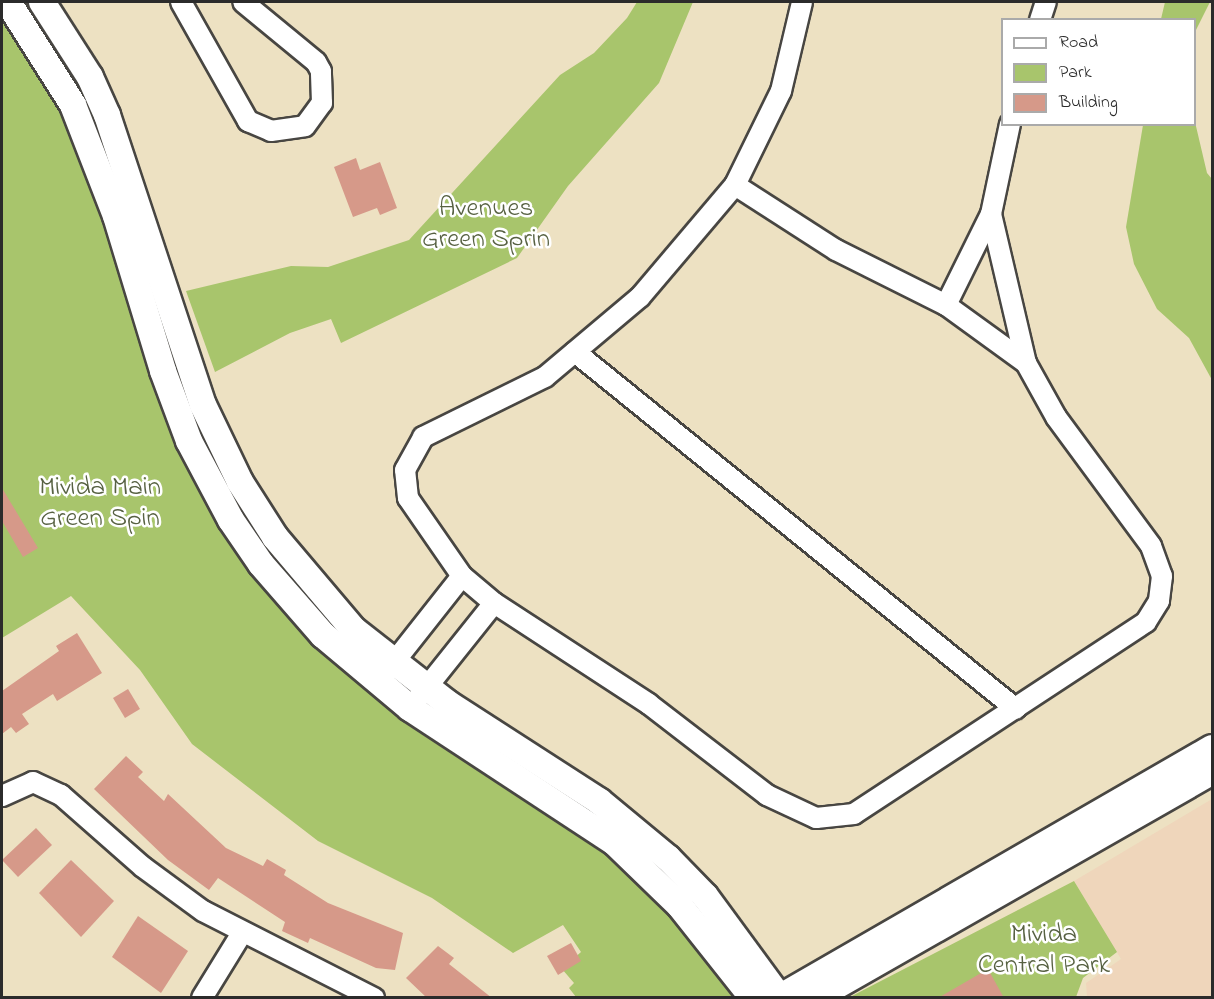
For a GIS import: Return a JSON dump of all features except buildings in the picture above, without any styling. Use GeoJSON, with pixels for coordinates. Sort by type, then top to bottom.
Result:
{"type":"FeatureCollection","features":[{"type":"Feature","properties":{"kind":"street"},"geometry":{"type":"LineString","coordinates":[[8,2],[52,68],[88,138],[116,216],[176,408],[219,499],[246,544],[283,593],[323,635],[410,708],[614,842],[680,906],[753,998]]}},
{"type":"Feature","properties":{"kind":"street"},"geometry":{"type":"LineString","coordinates":[[42,2],[90,77],[112,125],[190,369],[240,482],[309,582],[354,630],[447,703],[627,821],[705,896],[780,997],[1212,748]]}},
{"type":"Feature","properties":{"kind":"street"},"geometry":{"type":"LineString","coordinates":[[181,2],[248,121],[271,132],[305,126],[322,103],[321,71],[316,62],[243,2]]}},
{"type":"Feature","properties":{"kind":"street"},"geometry":{"type":"LineString","coordinates":[[802,2],[781,91],[735,184],[640,297],[545,377],[423,437],[405,470],[408,498],[462,576],[494,603],[649,704],[767,795],[816,818],[854,814],[1146,622],[1159,601],[1162,576],[1150,546],[1056,417],[1026,363],[991,214]]}},
{"type":"Feature","properties":{"kind":"street"},"geometry":{"type":"LineString","coordinates":[[1041,18],[1046,2]]}},
{"type":"Feature","properties":{"kind":"street"},"geometry":{"type":"LineString","coordinates":[[946,306],[991,214],[1010,126]]}},
{"type":"Feature","properties":{"kind":"street"},"geometry":{"type":"LineString","coordinates":[[735,184],[836,250],[946,306],[1026,363]]}},
{"type":"Feature","properties":{"kind":"street"},"geometry":{"type":"LineString","coordinates":[[575,352],[1016,709]]}},
{"type":"Feature","properties":{"kind":"street"},"geometry":{"type":"LineString","coordinates":[[379,682],[462,576]]}},
{"type":"Feature","properties":{"kind":"street"},"geometry":{"type":"LineString","coordinates":[[410,708],[494,603]]}},
{"type":"Feature","properties":{"kind":"street"},"geometry":{"type":"LineString","coordinates":[[815,998],[1212,772]]}},
{"type":"Feature","properties":{"kind":"street"},"geometry":{"type":"LineString","coordinates":[[2,796],[33,782],[61,795],[143,867],[203,911],[242,933],[374,998]]}},
{"type":"Feature","properties":{"kind":"street"},"geometry":{"type":"LineString","coordinates":[[202,998],[242,933]]}},
{"type":"Feature","properties":{"kind":"shaded area"},"geometry":{"type":"Polygon","coordinates":[[[1212,799],[1212,997],[1087,997],[1086,983],[1121,959],[1074,881],[1212,799]]]}},
{"type":"Feature","properties":{"kind":"green space","name":"Avenues Green Sprin"},"geometry":{"type":"Polygon","coordinates":[[[637,2],[693,2],[659,83],[568,186],[517,258],[341,343],[331,319],[290,333],[215,372],[186,291],[291,266],[328,267],[409,240],[560,75],[594,53],[627,18],[637,2]]]}},
{"type":"Feature","properties":{"kind":"green space"},"geometry":{"type":"Polygon","coordinates":[[[1165,2],[1210,2],[1196,30],[1196,18],[1161,18],[1165,2]]]}},
{"type":"Feature","properties":{"kind":"green space","name":"Mivida Main Green Spin"},"geometry":{"type":"Polygon","coordinates":[[[2,13],[41,64],[105,198],[174,428],[275,600],[334,662],[402,719],[561,821],[611,857],[682,925],[736,992],[736,997],[576,997],[569,988],[574,983],[562,969],[581,952],[563,925],[513,953],[432,898],[318,841],[192,744],[140,670],[71,596],[2,638],[2,13]]]}},
{"type":"Feature","properties":{"kind":"green space"},"geometry":{"type":"Polygon","coordinates":[[[1143,126],[1196,126],[1207,173],[1212,179],[1212,380],[1189,338],[1157,309],[1134,264],[1126,227],[1143,126]]]}},
{"type":"Feature","properties":{"kind":"green space","name":"Mivida Central Park"},"geometry":{"type":"Polygon","coordinates":[[[1074,881],[1117,952],[1083,978],[1076,997],[848,998],[1074,881]]]}}]}
